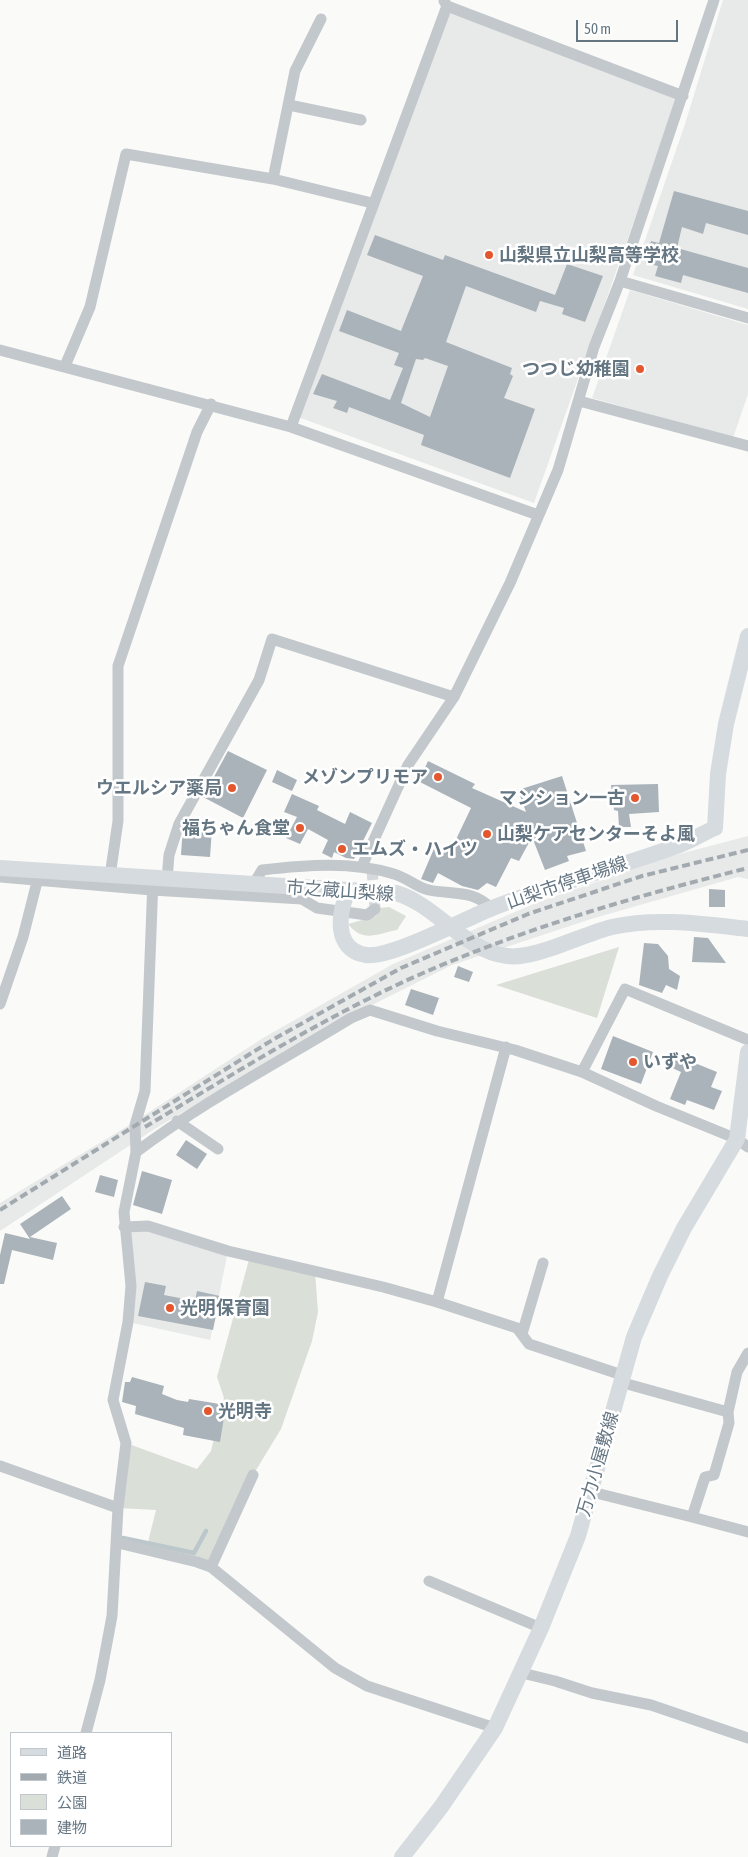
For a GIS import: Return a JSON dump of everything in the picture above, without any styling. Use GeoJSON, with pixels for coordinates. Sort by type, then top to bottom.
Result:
{"type":"FeatureCollection","features":[{"type":"Feature","properties":{"kind":"main road","name":"山梨市停車場線"},"geometry":{"type":"LineString","coordinates":[[349,890],[340,912],[340,929],[346,943],[367,956],[391,951],[492,909],[674,847],[715,828],[718,774],[726,724],[748,636]]}},
{"type":"Feature","properties":{"kind":"main road","name":"市之蔵山梨線"},"geometry":{"type":"LineString","coordinates":[[0,868],[38,876],[110,876],[157,883],[253,885],[396,893],[409,897],[467,938],[495,954],[508,957],[525,956],[612,927],[642,922],[748,929]]}},
{"type":"Feature","properties":{"kind":"main road","name":"万力小屋敷線"},"geometry":{"type":"LineString","coordinates":[[402,1857],[441,1807],[495,1728],[522,1673],[575,1544],[592,1492],[621,1378],[634,1337],[660,1276],[684,1228],[742,1143],[748,1052]]}},
{"type":"Feature","properties":{"kind":"street"},"geometry":{"type":"LineString","coordinates":[[362,866],[408,765],[454,697],[510,583],[558,470],[594,347],[620,281],[714,0]]}},
{"type":"Feature","properties":{"kind":"street"},"geometry":{"type":"LineString","coordinates":[[291,427],[445,3],[683,96]]}},
{"type":"Feature","properties":{"kind":"street"},"geometry":{"type":"LineString","coordinates":[[273,180],[296,71],[321,19]]}},
{"type":"Feature","properties":{"kind":"street"},"geometry":{"type":"LineString","coordinates":[[289,105],[361,120]]}},
{"type":"Feature","properties":{"kind":"street"},"geometry":{"type":"LineString","coordinates":[[65,366],[90,307],[126,154],[273,180],[372,203]]}},
{"type":"Feature","properties":{"kind":"street"},"geometry":{"type":"LineString","coordinates":[[620,281],[748,318]]}},
{"type":"Feature","properties":{"kind":"street"},"geometry":{"type":"LineString","coordinates":[[0,350],[211,404],[291,427],[538,515]]}},
{"type":"Feature","properties":{"kind":"street"},"geometry":{"type":"LineString","coordinates":[[578,400],[748,446]]}},
{"type":"Feature","properties":{"kind":"street"},"geometry":{"type":"LineString","coordinates":[[110,876],[118,821],[118,666],[197,432],[211,404]]}},
{"type":"Feature","properties":{"kind":"street"},"geometry":{"type":"LineString","coordinates":[[86,1732],[100,1680],[112,1616],[118,1543],[118,1508],[126,1444],[113,1400],[128,1322],[131,1286],[124,1212],[136,1152],[135,1125],[145,1092],[157,883],[179,824],[259,680],[272,639],[454,697]]}},
{"type":"Feature","properties":{"kind":"street"},"geometry":{"type":"LineString","coordinates":[[253,885],[262,870],[298,866],[362,866],[396,874],[428,890],[443,890],[483,898],[492,909]]}},
{"type":"Feature","properties":{"kind":"street"},"geometry":{"type":"LineString","coordinates":[[0,1004],[23,937],[38,876]]}},
{"type":"Feature","properties":{"kind":"street"},"geometry":{"type":"LineString","coordinates":[[0,877],[38,876],[157,883],[302,899],[317,908],[340,912],[367,915],[374,909]]}},
{"type":"Feature","properties":{"kind":"street"},"geometry":{"type":"LineString","coordinates":[[582,1072],[625,989],[748,1040]]}},
{"type":"Feature","properties":{"kind":"street"},"geometry":{"type":"LineString","coordinates":[[136,1152],[177,1121],[351,1018],[370,1010],[437,1031],[506,1047],[582,1072],[742,1143]]}},
{"type":"Feature","properties":{"kind":"street"},"geometry":{"type":"LineString","coordinates":[[436,1302],[506,1047]]}},
{"type":"Feature","properties":{"kind":"street"},"geometry":{"type":"LineString","coordinates":[[177,1121],[218,1149]]}},
{"type":"Feature","properties":{"kind":"street"},"geometry":{"type":"LineString","coordinates":[[124,1227],[148,1226],[228,1251],[436,1302],[517,1328],[529,1344],[621,1378],[728,1412]]}},
{"type":"Feature","properties":{"kind":"street"},"geometry":{"type":"LineString","coordinates":[[522,1334],[543,1263]]}},
{"type":"Feature","properties":{"kind":"street"},"geometry":{"type":"LineString","coordinates":[[692,1517],[705,1477],[714,1475],[729,1423],[728,1412],[737,1372],[748,1353]]}},
{"type":"Feature","properties":{"kind":"street"},"geometry":{"type":"LineString","coordinates":[[0,1466],[118,1508]]}},
{"type":"Feature","properties":{"kind":"street"},"geometry":{"type":"LineString","coordinates":[[211,1568],[252,1475]]}},
{"type":"Feature","properties":{"kind":"street"},"geometry":{"type":"LineString","coordinates":[[592,1492],[748,1532]]}},
{"type":"Feature","properties":{"kind":"street"},"geometry":{"type":"LineString","coordinates":[[118,1543],[197,1562],[211,1568],[335,1668],[367,1686],[495,1728]]}},
{"type":"Feature","properties":{"kind":"street"},"geometry":{"type":"LineString","coordinates":[[429,1581],[541,1628]]}},
{"type":"Feature","properties":{"kind":"street"},"geometry":{"type":"LineString","coordinates":[[522,1673],[592,1693],[651,1705],[748,1738]]}},
{"type":"Feature","properties":{"kind":"shaded area"},"geometry":{"type":"Polygon","coordinates":[[[723,0],[748,0],[748,309],[633,275],[685,124],[723,0]]]}},
{"type":"Feature","properties":{"kind":"shaded area","name":"山梨県立山梨高等学校"},"geometry":{"type":"Polygon","coordinates":[[[449,13],[679,94],[534,503],[295,416],[449,13]]]}},
{"type":"Feature","properties":{"kind":"shaded area"},"geometry":{"type":"Polygon","coordinates":[[[630,290],[748,325],[748,394],[733,438],[592,398],[630,290]]]}},
{"type":"Feature","properties":{"kind":"shaded area"},"geometry":{"type":"Polygon","coordinates":[[[748,836],[748,879],[738,877],[591,919],[452,965],[354,1014],[272,1059],[153,1130],[0,1231],[0,1203],[131,1124],[263,1038],[393,964],[536,903],[668,857],[748,836]]]}},
{"type":"Feature","properties":{"kind":"shaded area"},"geometry":{"type":"Polygon","coordinates":[[[148,1226],[228,1251],[210,1340],[128,1322],[124,1227],[148,1226]]]}},
{"type":"Feature","properties":{"kind":"green space"},"geometry":{"type":"Polygon","coordinates":[[[389,907],[406,916],[397,930],[370,936],[359,934],[348,924],[376,916],[380,908],[389,907]]]}},
{"type":"Feature","properties":{"kind":"green space"},"geometry":{"type":"Polygon","coordinates":[[[619,947],[597,1018],[496,985],[619,947]]]}},
{"type":"Feature","properties":{"kind":"green space"},"geometry":{"type":"Polygon","coordinates":[[[250,1256],[315,1272],[318,1312],[312,1341],[281,1429],[253,1475],[211,1567],[146,1550],[156,1510],[118,1508],[126,1443],[197,1469],[211,1451],[224,1398],[217,1377],[250,1256]]]}},
{"type":"Feature","properties":{"kind":"building"},"geometry":{"type":"Polygon","coordinates":[[[674,191],[748,211],[748,235],[706,223],[703,234],[682,227],[677,248],[748,268],[748,293],[683,275],[681,283],[655,276],[658,266],[645,263],[651,241],[659,243],[674,191]]]}},
{"type":"Feature","properties":{"kind":"building"},"geometry":{"type":"Polygon","coordinates":[[[375,235],[443,260],[445,255],[555,295],[567,264],[603,276],[585,322],[562,314],[564,308],[540,301],[536,312],[466,286],[446,342],[512,368],[510,374],[513,376],[504,398],[535,409],[510,478],[421,445],[424,435],[349,407],[347,413],[333,408],[337,401],[313,394],[322,374],[390,400],[403,368],[394,365],[399,353],[339,331],[347,310],[401,331],[423,276],[367,255],[375,235]],[[425,358],[423,360],[416,359],[401,403],[430,417],[448,366],[425,358]]]}},
{"type":"Feature","properties":{"kind":"building","name":"ウエルシア薬局"},"geometry":{"type":"Polygon","coordinates":[[[228,751],[267,770],[243,818],[203,797],[228,751]]]}},
{"type":"Feature","properties":{"kind":"building"},"geometry":{"type":"Polygon","coordinates":[[[428,761],[475,784],[472,788],[526,812],[518,790],[562,776],[586,851],[567,856],[569,861],[545,870],[532,837],[519,861],[511,858],[496,887],[487,883],[478,890],[462,886],[438,873],[433,883],[421,879],[436,844],[451,850],[471,808],[414,779],[419,770],[423,772],[428,761]]]}},
{"type":"Feature","properties":{"kind":"building"},"geometry":{"type":"Polygon","coordinates":[[[277,770],[297,780],[292,791],[272,782],[277,770]]]}},
{"type":"Feature","properties":{"kind":"building","name":"マンション一古"},"geometry":{"type":"Polygon","coordinates":[[[658,784],[659,812],[629,814],[631,827],[619,827],[618,811],[614,810],[611,785],[658,784]]]}},
{"type":"Feature","properties":{"kind":"building"},"geometry":{"type":"Polygon","coordinates":[[[292,794],[319,806],[317,810],[345,824],[350,812],[372,823],[354,859],[346,858],[334,852],[332,858],[322,853],[328,840],[308,829],[300,844],[286,838],[297,817],[284,812],[292,794]]]}},
{"type":"Feature","properties":{"kind":"building"},"geometry":{"type":"Polygon","coordinates":[[[186,827],[212,829],[210,857],[181,855],[182,840],[186,827]]]}},
{"type":"Feature","properties":{"kind":"building"},"geometry":{"type":"Polygon","coordinates":[[[709,889],[725,890],[725,907],[709,907],[709,889]]]}},
{"type":"Feature","properties":{"kind":"building"},"geometry":{"type":"Polygon","coordinates":[[[694,937],[708,938],[726,963],[692,962],[694,937]]]}},
{"type":"Feature","properties":{"kind":"building"},"geometry":{"type":"Polygon","coordinates":[[[644,943],[658,944],[668,956],[669,969],[680,976],[677,990],[666,985],[662,993],[639,985],[644,943]]]}},
{"type":"Feature","properties":{"kind":"building"},"geometry":{"type":"Polygon","coordinates":[[[458,966],[473,972],[469,982],[454,977],[458,966]]]}},
{"type":"Feature","properties":{"kind":"building"},"geometry":{"type":"Polygon","coordinates":[[[411,989],[439,998],[433,1015],[405,1005],[411,989]]]}},
{"type":"Feature","properties":{"kind":"building"},"geometry":{"type":"Polygon","coordinates":[[[613,1036],[653,1052],[641,1084],[601,1069],[613,1036]]]}},
{"type":"Feature","properties":{"kind":"building"},"geometry":{"type":"Polygon","coordinates":[[[675,1055],[717,1072],[711,1087],[722,1091],[714,1110],[687,1100],[685,1105],[670,1099],[681,1072],[670,1067],[675,1055]]]}},
{"type":"Feature","properties":{"kind":"building"},"geometry":{"type":"Polygon","coordinates":[[[186,1140],[207,1154],[197,1169],[176,1155],[186,1140]]]}},
{"type":"Feature","properties":{"kind":"building"},"geometry":{"type":"Polygon","coordinates":[[[142,1171],[172,1180],[162,1214],[133,1205],[142,1171]]]}},
{"type":"Feature","properties":{"kind":"building"},"geometry":{"type":"Polygon","coordinates":[[[100,1175],[118,1180],[114,1197],[95,1192],[100,1175]]]}},
{"type":"Feature","properties":{"kind":"building"},"geometry":{"type":"Polygon","coordinates":[[[62,1196],[71,1209],[30,1237],[57,1243],[53,1260],[12,1250],[4,1284],[0,1284],[0,1255],[5,1233],[30,1239],[20,1224],[62,1196]]]}},
{"type":"Feature","properties":{"kind":"building"},"geometry":{"type":"Polygon","coordinates":[[[145,1282],[166,1286],[164,1295],[195,1301],[197,1291],[220,1296],[213,1330],[138,1316],[145,1282]]]}},
{"type":"Feature","properties":{"kind":"building"},"geometry":{"type":"Polygon","coordinates":[[[132,1377],[164,1386],[162,1394],[177,1400],[188,1402],[189,1399],[226,1405],[220,1442],[183,1435],[184,1428],[135,1414],[136,1406],[122,1402],[125,1382],[130,1382],[132,1377]]]}},
{"type":"Feature","properties":{"kind":"waterway"},"geometry":{"type":"LineString","coordinates":[[123,1538],[194,1553],[206,1531]]}},
{"type":"Feature","properties":{"kind":"tunnel"},"geometry":{"type":"LineString","coordinates":[[372,869],[375,909]]}},
{"type":"Feature","properties":{"kind":"railway"},"geometry":{"type":"LineString","coordinates":[[0,1210],[274,1039],[401,968],[528,914],[642,876],[748,850]]}},
{"type":"Feature","properties":{"kind":"railway"},"geometry":{"type":"LineString","coordinates":[[145,1127],[301,1035],[422,973],[569,918],[748,868]]}},
{"type":"Feature","properties":{"kind":"place","name":"山梨県立山梨高等学校"},"geometry":{"type":"Point","coordinates":[489,255]}},
{"type":"Feature","properties":{"kind":"place","name":"つつじ幼稚園"},"geometry":{"type":"Point","coordinates":[640,369]}},
{"type":"Feature","properties":{"kind":"place","name":"メゾンプリモア"},"geometry":{"type":"Point","coordinates":[438,777]}},
{"type":"Feature","properties":{"kind":"place","name":"ウエルシア薬局"},"geometry":{"type":"Point","coordinates":[232,788]}},
{"type":"Feature","properties":{"kind":"place","name":"マンション一古"},"geometry":{"type":"Point","coordinates":[635,798]}},
{"type":"Feature","properties":{"kind":"place","name":"福ちゃん食堂"},"geometry":{"type":"Point","coordinates":[300,828]}},
{"type":"Feature","properties":{"kind":"place","name":"山梨ケアセンターそよ風"},"geometry":{"type":"Point","coordinates":[487,834]}},
{"type":"Feature","properties":{"kind":"place","name":"エムズ・ハイツ"},"geometry":{"type":"Point","coordinates":[342,849]}},
{"type":"Feature","properties":{"kind":"place","name":"いずや"},"geometry":{"type":"Point","coordinates":[633,1062]}},
{"type":"Feature","properties":{"kind":"place","name":"光明保育園"},"geometry":{"type":"Point","coordinates":[170,1308]}},
{"type":"Feature","properties":{"kind":"place","name":"光明寺"},"geometry":{"type":"Point","coordinates":[208,1411]}}]}
